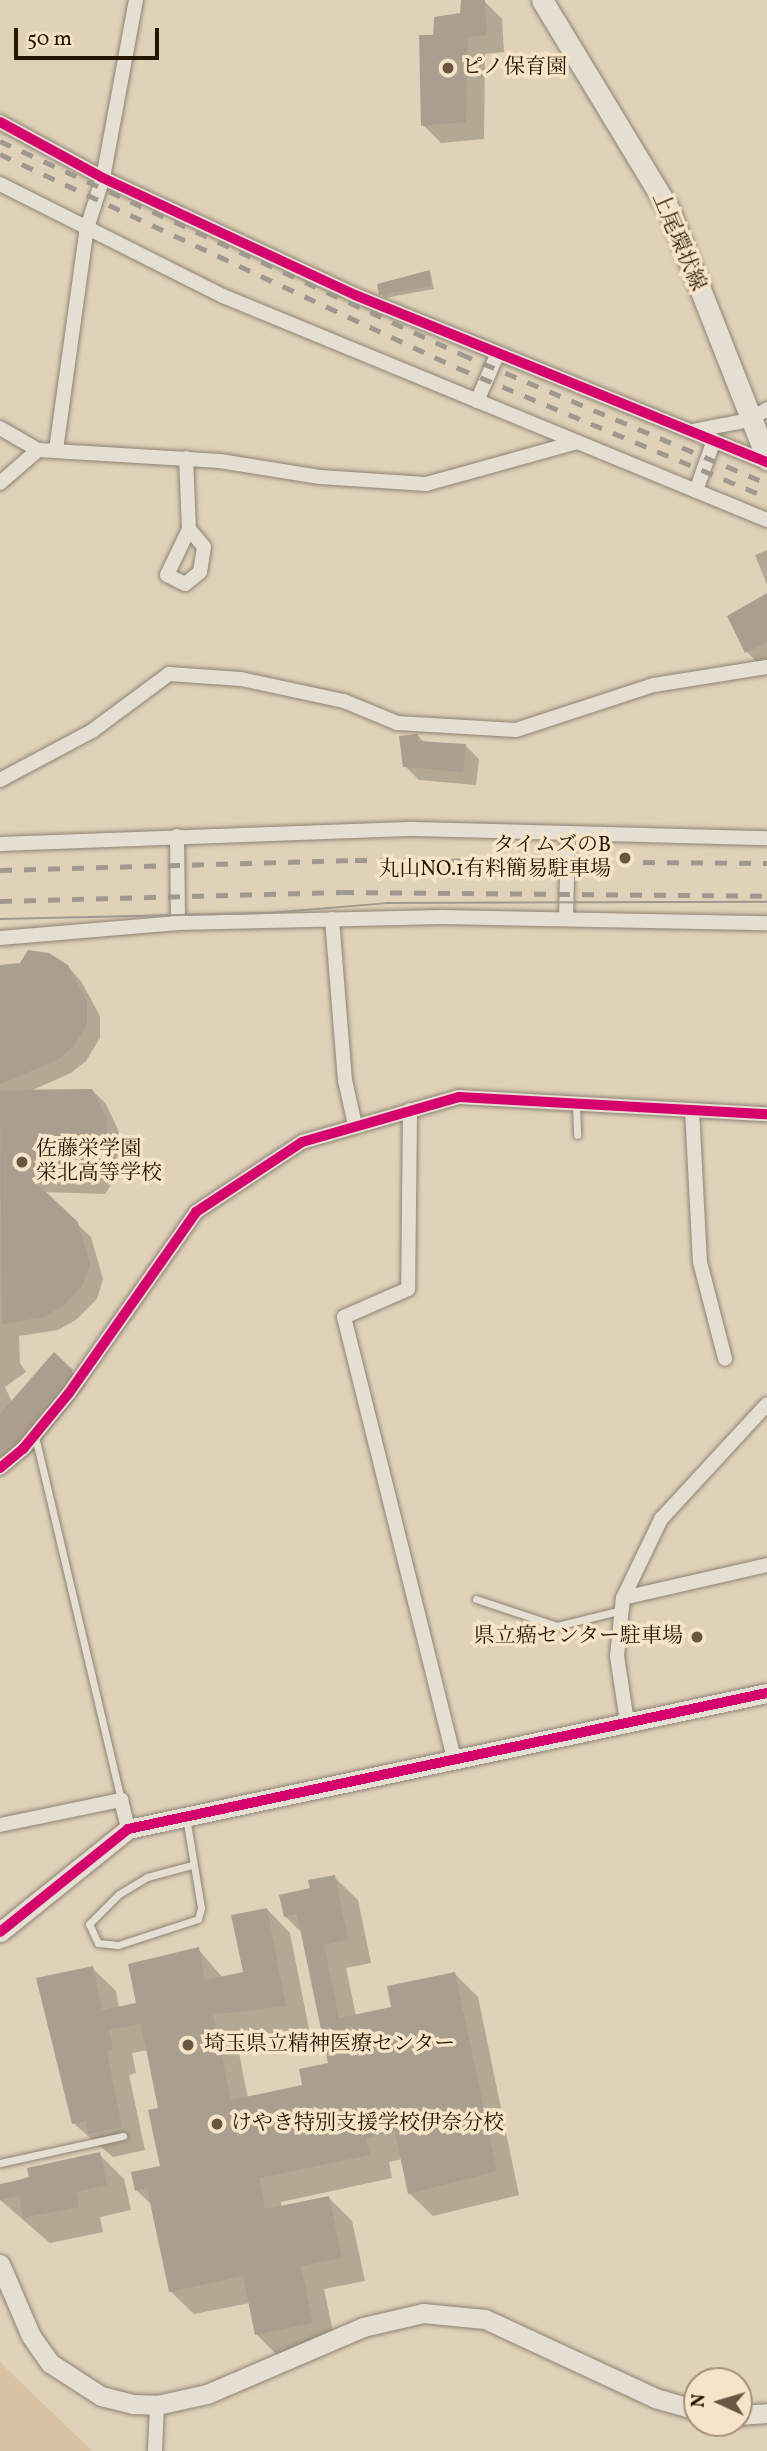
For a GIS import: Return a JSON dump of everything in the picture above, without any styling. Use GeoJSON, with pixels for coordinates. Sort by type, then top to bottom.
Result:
{"type":"FeatureCollection","features":[{"type":"Feature","properties":{"kind":"main road","name":"上尾環状線"},"geometry":{"type":"LineString","coordinates":[[542,0],[669,210],[758,414],[767,461]]}},
{"type":"Feature","properties":{"kind":"street"},"geometry":{"type":"LineString","coordinates":[[57,450],[87,228],[103,178],[136,0]]}},
{"type":"Feature","properties":{"kind":"street"},"geometry":{"type":"LineString","coordinates":[[0,122],[103,178],[355,295],[767,461]]}},
{"type":"Feature","properties":{"kind":"street"},"geometry":{"type":"LineString","coordinates":[[0,184],[223,296],[767,520]]}},
{"type":"Feature","properties":{"kind":"street"},"geometry":{"type":"LineString","coordinates":[[477,401],[498,353]]}},
{"type":"Feature","properties":{"kind":"street"},"geometry":{"type":"LineString","coordinates":[[691,431],[758,414]]}},
{"type":"Feature","properties":{"kind":"street"},"geometry":{"type":"LineString","coordinates":[[0,428],[38,450],[186,458],[320,477],[426,484],[577,442]]}},
{"type":"Feature","properties":{"kind":"street"},"geometry":{"type":"LineString","coordinates":[[696,491],[714,440]]}},
{"type":"Feature","properties":{"kind":"street"},"geometry":{"type":"LineString","coordinates":[[0,483],[38,450]]}},
{"type":"Feature","properties":{"kind":"street"},"geometry":{"type":"LineString","coordinates":[[186,458],[189,529]]}},
{"type":"Feature","properties":{"kind":"street"},"geometry":{"type":"LineString","coordinates":[[0,780],[92,732],[169,674],[241,679],[305,692],[344,701],[397,723],[516,730],[654,685],[767,667]]}},
{"type":"Feature","properties":{"kind":"street"},"geometry":{"type":"LineString","coordinates":[[0,844],[414,829],[767,838]]}},
{"type":"Feature","properties":{"kind":"street"},"geometry":{"type":"LineString","coordinates":[[566,918],[568,835]]}},
{"type":"Feature","properties":{"kind":"street"},"geometry":{"type":"LineString","coordinates":[[177,836],[178,923]]}},
{"type":"Feature","properties":{"kind":"street"},"geometry":{"type":"LineString","coordinates":[[0,938],[178,923],[332,919],[566,918],[767,923]]}},
{"type":"Feature","properties":{"kind":"street"},"geometry":{"type":"LineString","coordinates":[[332,919],[345,1080],[355,1125]]}},
{"type":"Feature","properties":{"kind":"street"},"geometry":{"type":"LineString","coordinates":[[0,1468],[35,1435],[196,1212],[302,1142],[459,1097],[576,1101],[767,1114]]}},
{"type":"Feature","properties":{"kind":"street"},"geometry":{"type":"LineString","coordinates":[[410,1110],[408,1289],[344,1317],[454,1759]]}},
{"type":"Feature","properties":{"kind":"street"},"geometry":{"type":"LineString","coordinates":[[692,1110],[700,1262],[725,1359]]}},
{"type":"Feature","properties":{"kind":"street"},"geometry":{"type":"LineString","coordinates":[[627,1722],[617,1656],[623,1604],[661,1518],[767,1404]]}},
{"type":"Feature","properties":{"kind":"street"},"geometry":{"type":"LineString","coordinates":[[623,1604],[767,1565]]}},
{"type":"Feature","properties":{"kind":"street"},"geometry":{"type":"LineString","coordinates":[[0,1932],[128,1829],[767,1693]]}},
{"type":"Feature","properties":{"kind":"street"},"geometry":{"type":"LineString","coordinates":[[0,1825],[121,1800],[128,1829]]}},
{"type":"Feature","properties":{"kind":"street"},"geometry":{"type":"LineString","coordinates":[[0,2264],[31,2336],[50,2362],[101,2396],[157,2405],[207,2394],[363,2327],[423,2313],[485,2319],[655,2398],[683,2406]]}},
{"type":"Feature","properties":{"kind":"street"},"geometry":{"type":"LineString","coordinates":[[155,2451],[157,2405]]}},
{"type":"Feature","properties":{"kind":"lane"},"geometry":{"type":"LineString","coordinates":[[576,1101],[577,1135]]}},
{"type":"Feature","properties":{"kind":"lane"},"geometry":{"type":"LineString","coordinates":[[35,1435],[121,1800]]}},
{"type":"Feature","properties":{"kind":"lane"},"geometry":{"type":"LineString","coordinates":[[476,1599],[557,1626],[623,1604]]}},
{"type":"Feature","properties":{"kind":"lane"},"geometry":{"type":"LineString","coordinates":[[186,1816],[201,1908],[193,1924],[118,1945],[98,1943],[89,1924],[118,1894],[147,1877],[192,1865]]}},
{"type":"Feature","properties":{"kind":"lane"},"geometry":{"type":"LineString","coordinates":[[0,2163],[123,2136]]}},
{"type":"Feature","properties":{"kind":"shaded area"},"geometry":{"type":"Polygon","coordinates":[[[0,2362],[92,2451],[0,2451],[0,2362]]]}},
{"type":"Feature","properties":{"kind":"building"},"geometry":{"type":"Polygon","coordinates":[[[461,0],[485,0],[487,35],[468,37],[466,122],[421,126],[419,35],[433,35],[434,17],[460,13],[461,0]]]}},
{"type":"Feature","properties":{"kind":"building"},"geometry":{"type":"Polygon","coordinates":[[[430,270],[431,286],[379,295],[377,284],[430,270]]]}},
{"type":"Feature","properties":{"kind":"building"},"geometry":{"type":"Polygon","coordinates":[[[767,593],[767,642],[745,653],[727,616],[767,593]]]}},
{"type":"Feature","properties":{"kind":"building"},"geometry":{"type":"Polygon","coordinates":[[[418,734],[418,741],[466,744],[463,772],[403,767],[399,736],[418,734]]]}},
{"type":"Feature","properties":{"kind":"building"},"geometry":{"type":"Polygon","coordinates":[[[28,950],[49,953],[68,965],[87,1001],[87,1024],[73,1047],[57,1060],[0,1084],[0,965],[20,963],[28,950]]]}},
{"type":"Feature","properties":{"kind":"building"},"geometry":{"type":"Polygon","coordinates":[[[92,1089],[106,1117],[107,1140],[103,1162],[91,1182],[32,1179],[78,1222],[90,1264],[83,1285],[63,1306],[44,1317],[2,1324],[0,1090],[92,1089]]]}},
{"type":"Feature","properties":{"kind":"building"},"geometry":{"type":"Polygon","coordinates":[[[54,1352],[73,1370],[17,1441],[0,1451],[0,1414],[54,1352]]]}},
{"type":"Feature","properties":{"kind":"building"},"geometry":{"type":"Polygon","coordinates":[[[335,1875],[348,1940],[324,1945],[339,2018],[391,2007],[387,1986],[455,1972],[497,2171],[408,2194],[395,2132],[366,2139],[370,2155],[259,2178],[265,2209],[329,2196],[342,2258],[301,2266],[313,2323],[255,2335],[243,2276],[169,2292],[147,2188],[135,2191],[131,2172],[160,2166],[148,2110],[158,2108],[141,2024],[109,2030],[113,2050],[107,2052],[122,2127],[88,2134],[86,2121],[72,2124],[36,1978],[93,1966],[102,2010],[136,2003],[128,1964],[199,1947],[205,1980],[243,1972],[231,1915],[267,1908],[286,2006],[213,2015],[231,2100],[302,2085],[299,2069],[328,2063],[297,1914],[284,1917],[279,1895],[310,1888],[308,1880],[335,1875]]]}},
{"type":"Feature","properties":{"kind":"building"},"geometry":{"type":"Polygon","coordinates":[[[100,2152],[107,2185],[76,2192],[79,2207],[23,2218],[19,2196],[0,2200],[0,2184],[29,2178],[27,2168],[100,2152]]]}},
{"type":"Feature","properties":{"kind":"tram line"},"geometry":{"type":"LineString","coordinates":[[0,919],[269,913],[387,903],[767,902]]}},
{"type":"Feature","properties":{"kind":"railway"},"geometry":{"type":"LineString","coordinates":[[0,141],[461,354],[767,483]]}},
{"type":"Feature","properties":{"kind":"railway"},"geometry":{"type":"LineString","coordinates":[[0,154],[458,368],[767,497]]}},
{"type":"Feature","properties":{"kind":"railway"},"geometry":{"type":"LineString","coordinates":[[0,870],[355,860],[767,863]]}},
{"type":"Feature","properties":{"kind":"railway"},"geometry":{"type":"LineString","coordinates":[[0,901],[342,892],[767,896]]}},
{"type":"Feature","properties":{"kind":"cycle path"},"geometry":{"type":"LineString","coordinates":[[0,122],[103,178],[355,295],[767,462]]}},
{"type":"Feature","properties":{"kind":"cycle path"},"geometry":{"type":"LineString","coordinates":[[0,1468],[23,1449],[69,1393],[196,1212],[302,1142],[459,1097],[767,1114]]}},
{"type":"Feature","properties":{"kind":"cycle path"},"geometry":{"type":"LineString","coordinates":[[0,1932],[128,1829],[767,1693]]}},
{"type":"Feature","properties":{"kind":"place","name":"ピノ保育園"},"geometry":{"type":"Point","coordinates":[448,68]}},
{"type":"Feature","properties":{"kind":"place","name":"タイムズのB 丸山NO.1有料簡易駐車場"},"geometry":{"type":"Point","coordinates":[625,858]}},
{"type":"Feature","properties":{"kind":"place","name":"佐藤栄学園 栄北高等学校"},"geometry":{"type":"Point","coordinates":[22,1162]}},
{"type":"Feature","properties":{"kind":"place","name":"県立癌センター駐車場"},"geometry":{"type":"Point","coordinates":[697,1637]}},
{"type":"Feature","properties":{"kind":"place","name":"埼玉県立精神医療センター"},"geometry":{"type":"Point","coordinates":[188,2045]}},
{"type":"Feature","properties":{"kind":"place","name":"けやき特別支援学校伊奈分校"},"geometry":{"type":"Point","coordinates":[217,2124]}}]}
